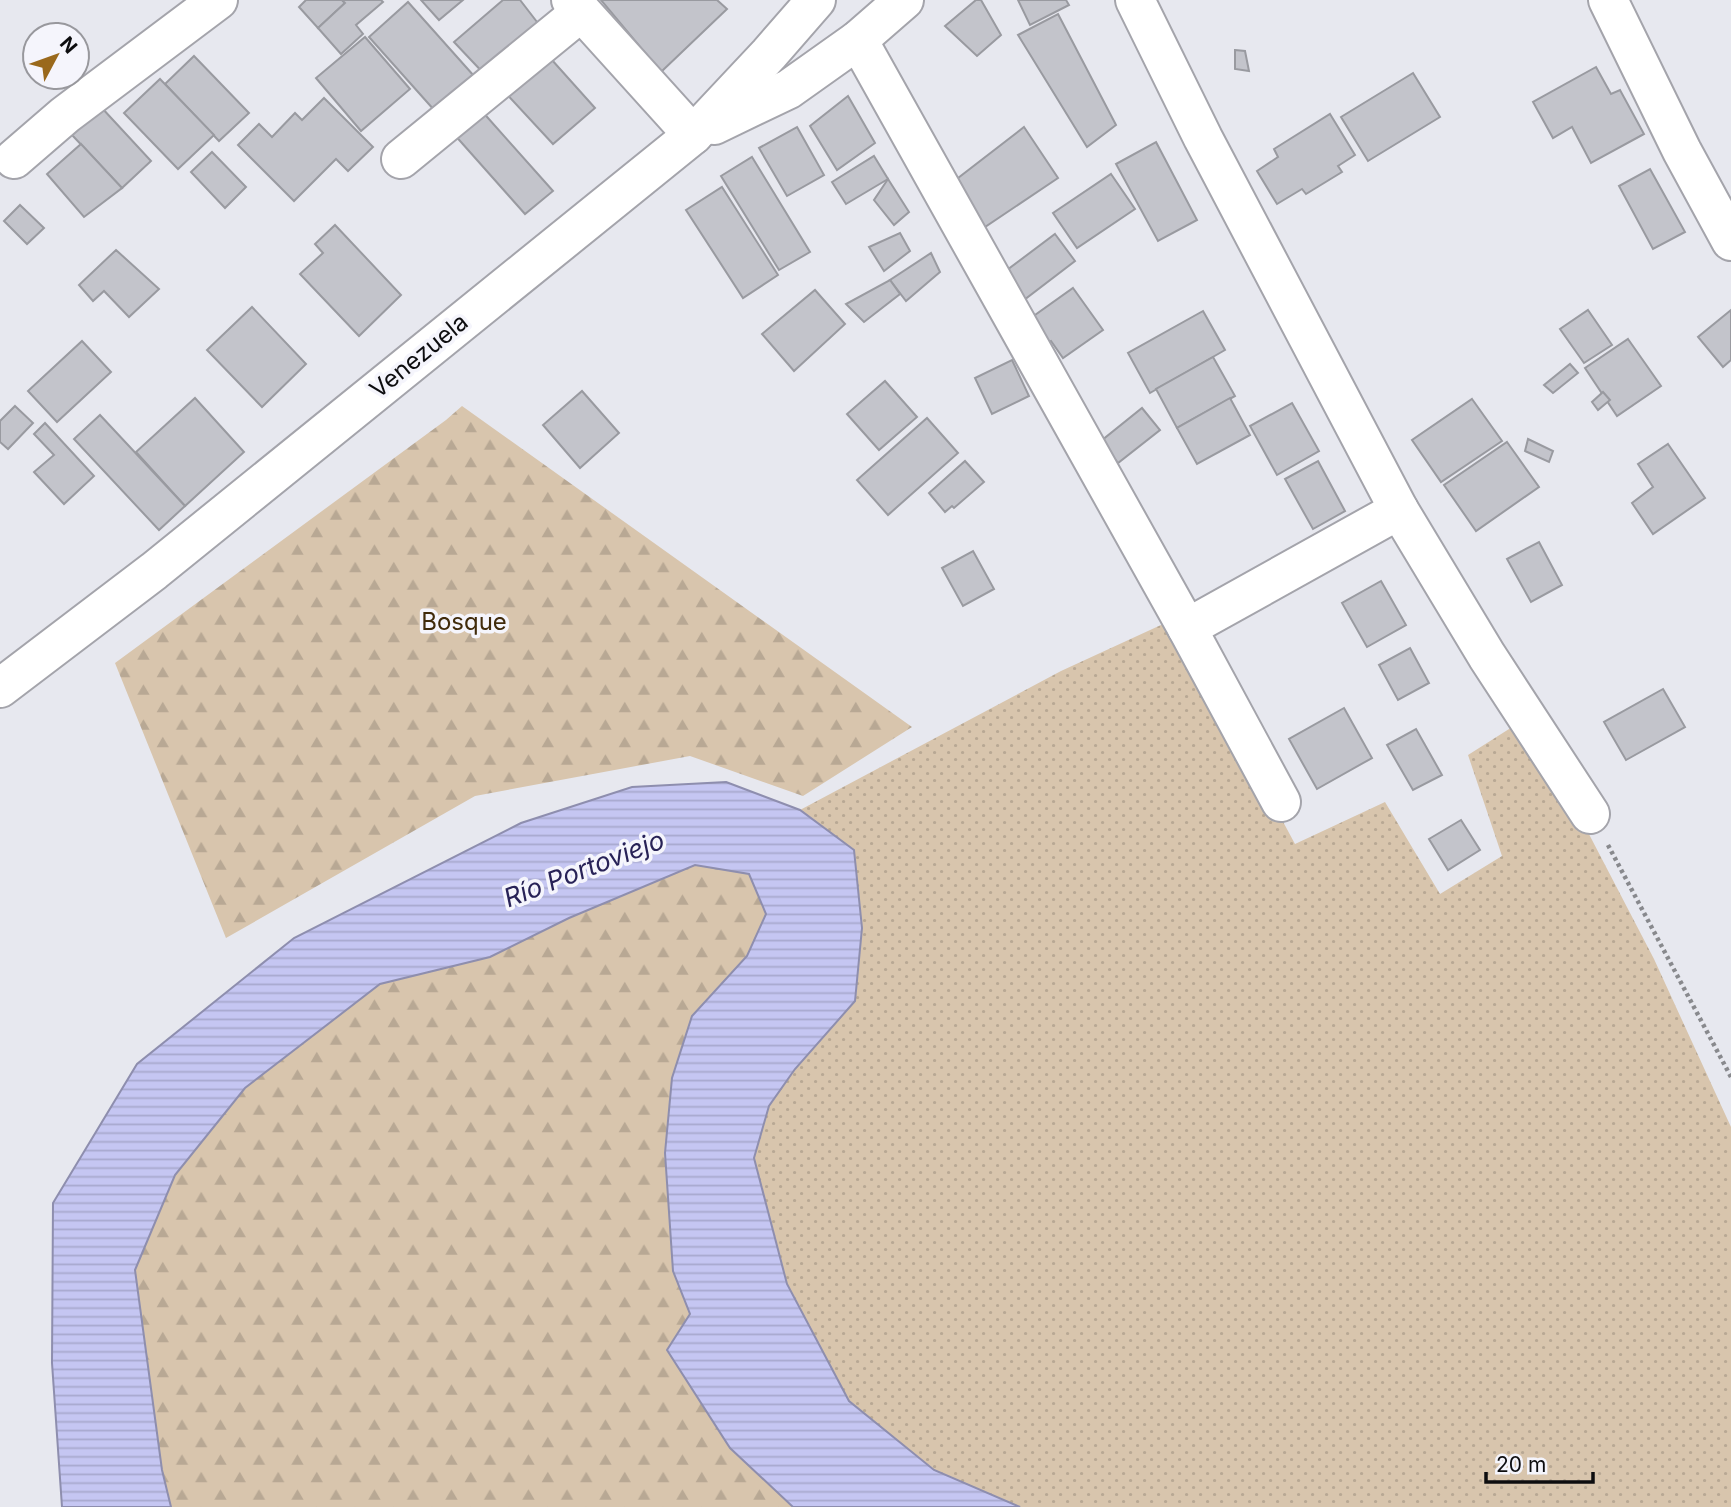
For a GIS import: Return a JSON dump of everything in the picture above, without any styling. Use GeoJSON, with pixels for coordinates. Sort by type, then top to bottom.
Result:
{"type":"FeatureCollection","features":[{"type":"Feature","properties":{"kind":"street"},"geometry":{"type":"LineString","coordinates":[[14,159],[65,115],[218,0]]}},
{"type":"Feature","properties":{"kind":"street","name":"Venezuela"},"geometry":{"type":"LineString","coordinates":[[0,688],[154,571],[694,135],[816,0]]}},
{"type":"Feature","properties":{"kind":"street"},"geometry":{"type":"LineString","coordinates":[[401,159],[576,6],[694,135],[789,89],[858,40],[904,0]]}},
{"type":"Feature","properties":{"kind":"street"},"geometry":{"type":"LineString","coordinates":[[1135,0],[1216,162],[1399,510],[1487,656],[1590,814]]}},
{"type":"Feature","properties":{"kind":"street"},"geometry":{"type":"LineString","coordinates":[[1608,0],[1682,151],[1731,241]]}},
{"type":"Feature","properties":{"kind":"street"},"geometry":{"type":"LineString","coordinates":[[858,40],[1187,628],[1280,802]]}},
{"type":"Feature","properties":{"kind":"street"},"geometry":{"type":"LineString","coordinates":[[1187,628],[1399,510]]}},
{"type":"Feature","properties":{"kind":"path"},"geometry":{"type":"LineString","coordinates":[[1590,814],[1631,886],[1731,1077]]}},
{"type":"Feature","properties":{"kind":"green space","name":"Bosque"},"geometry":{"type":"Polygon","coordinates":[[[462,406],[912,727],[803,796],[690,756],[475,796],[226,938],[115,663],[462,406]]]}},
{"type":"Feature","properties":{"kind":"green space"},"geometry":{"type":"Polygon","coordinates":[[[1174,619],[1295,844],[1385,802],[1440,894],[1502,856],[1468,755],[1528,717],[1654,959],[1731,1127],[1731,1507],[1020,1507],[934,1470],[849,1401],[787,1284],[754,1158],[769,1106],[795,1069],[854,850],[800,810],[1061,671],[1174,619]]]}},
{"type":"Feature","properties":{"kind":"green space"},"geometry":{"type":"Polygon","coordinates":[[[695,865],[749,874],[766,914],[747,956],[692,1016],[665,1153],[673,1271],[690,1314],[729,1448],[793,1507],[171,1507],[162,1470],[135,1270],[175,1175],[245,1088],[380,984],[490,957],[569,918],[695,865]]]}},
{"type":"Feature","properties":{"kind":"water","name":"Río Portoviejo"},"geometry":{"type":"Polygon","coordinates":[[[726,782],[800,810],[854,850],[862,928],[855,1001],[795,1069],[769,1106],[754,1158],[787,1284],[849,1401],[934,1470],[1020,1507],[793,1507],[730,1448],[667,1350],[690,1314],[673,1271],[665,1153],[672,1078],[692,1016],[747,956],[766,914],[749,874],[695,865],[569,918],[490,957],[380,984],[245,1088],[175,1175],[135,1270],[162,1470],[171,1507],[62,1507],[52,1363],[53,1203],[137,1064],[294,938],[521,823],[632,787],[726,782]]]}},
{"type":"Feature","properties":{"kind":"building"},"geometry":{"type":"Polygon","coordinates":[[[306,0],[342,0],[345,3],[318,28],[299,7],[306,0]]]}},
{"type":"Feature","properties":{"kind":"building"},"geometry":{"type":"Polygon","coordinates":[[[342,0],[383,2],[356,25],[363,34],[341,54],[318,28],[345,3],[342,0]]]}},
{"type":"Feature","properties":{"kind":"building"},"geometry":{"type":"Polygon","coordinates":[[[421,0],[463,0],[439,20],[421,0]]]}},
{"type":"Feature","properties":{"kind":"building"},"geometry":{"type":"Polygon","coordinates":[[[503,0],[520,0],[544,31],[489,79],[454,42],[503,0]]]}},
{"type":"Feature","properties":{"kind":"building"},"geometry":{"type":"Polygon","coordinates":[[[601,0],[717,0],[727,9],[661,72],[601,0]]]}},
{"type":"Feature","properties":{"kind":"building"},"geometry":{"type":"Polygon","coordinates":[[[976,0],[981,0],[1001,35],[977,56],[945,26],[976,0]]]}},
{"type":"Feature","properties":{"kind":"building"},"geometry":{"type":"Polygon","coordinates":[[[1018,0],[1066,0],[1069,5],[1030,25],[1018,0]]]}},
{"type":"Feature","properties":{"kind":"building"},"geometry":{"type":"Polygon","coordinates":[[[408,2],[474,76],[435,111],[369,37],[408,2]]]}},
{"type":"Feature","properties":{"kind":"building"},"geometry":{"type":"Polygon","coordinates":[[[1058,14],[1116,125],[1087,147],[1018,35],[1058,14]]]}},
{"type":"Feature","properties":{"kind":"building"},"geometry":{"type":"Polygon","coordinates":[[[365,37],[410,89],[361,131],[316,78],[365,37]]]}},
{"type":"Feature","properties":{"kind":"building"},"geometry":{"type":"Polygon","coordinates":[[[543,50],[595,108],[553,144],[501,88],[543,50]]]}},
{"type":"Feature","properties":{"kind":"building"},"geometry":{"type":"Polygon","coordinates":[[[1235,50],[1245,51],[1249,71],[1235,69],[1235,50]]]}},
{"type":"Feature","properties":{"kind":"building"},"geometry":{"type":"Polygon","coordinates":[[[194,56],[249,113],[219,141],[165,84],[194,56]]]}},
{"type":"Feature","properties":{"kind":"building"},"geometry":{"type":"Polygon","coordinates":[[[1596,67],[1611,94],[1620,90],[1644,134],[1591,163],[1572,127],[1553,138],[1533,102],[1596,67]]]}},
{"type":"Feature","properties":{"kind":"building"},"geometry":{"type":"Polygon","coordinates":[[[1413,73],[1440,117],[1368,161],[1341,117],[1413,73]]]}},
{"type":"Feature","properties":{"kind":"building"},"geometry":{"type":"Polygon","coordinates":[[[160,79],[214,135],[178,169],[124,113],[160,79]]]}},
{"type":"Feature","properties":{"kind":"building"},"geometry":{"type":"Polygon","coordinates":[[[848,96],[875,143],[837,170],[810,126],[848,96]]]}},
{"type":"Feature","properties":{"kind":"building"},"geometry":{"type":"Polygon","coordinates":[[[324,98],[373,147],[348,171],[336,159],[294,201],[238,145],[259,124],[272,137],[295,113],[302,120],[324,98]]]}},
{"type":"Feature","properties":{"kind":"building"},"geometry":{"type":"Polygon","coordinates":[[[101,107],[151,161],[122,188],[72,135],[101,107]]]}},
{"type":"Feature","properties":{"kind":"building"},"geometry":{"type":"Polygon","coordinates":[[[480,109],[553,191],[525,214],[453,133],[480,109]]]}},
{"type":"Feature","properties":{"kind":"building"},"geometry":{"type":"Polygon","coordinates":[[[1330,114],[1355,155],[1338,166],[1342,172],[1306,194],[1302,189],[1277,204],[1257,171],[1278,157],[1274,149],[1330,114]]]}},
{"type":"Feature","properties":{"kind":"building"},"geometry":{"type":"Polygon","coordinates":[[[797,127],[824,175],[787,196],[759,148],[797,127]]]}},
{"type":"Feature","properties":{"kind":"building"},"geometry":{"type":"Polygon","coordinates":[[[1024,127],[1058,178],[979,231],[949,185],[1024,127]]]}},
{"type":"Feature","properties":{"kind":"building"},"geometry":{"type":"Polygon","coordinates":[[[1156,142],[1197,220],[1158,241],[1116,164],[1156,142]]]}},
{"type":"Feature","properties":{"kind":"building"},"geometry":{"type":"Polygon","coordinates":[[[81,144],[122,188],[84,217],[47,174],[81,144]]]}},
{"type":"Feature","properties":{"kind":"building"},"geometry":{"type":"Polygon","coordinates":[[[212,152],[246,187],[225,208],[191,172],[212,152]]]}},
{"type":"Feature","properties":{"kind":"building"},"geometry":{"type":"Polygon","coordinates":[[[874,156],[888,179],[846,204],[832,182],[874,156]]]}},
{"type":"Feature","properties":{"kind":"building"},"geometry":{"type":"Polygon","coordinates":[[[752,157],[810,252],[779,270],[721,176],[752,157]]]}},
{"type":"Feature","properties":{"kind":"building"},"geometry":{"type":"Polygon","coordinates":[[[1650,169],[1685,232],[1653,249],[1619,186],[1650,169]]]}},
{"type":"Feature","properties":{"kind":"building"},"geometry":{"type":"Polygon","coordinates":[[[1111,174],[1135,209],[1077,248],[1053,213],[1111,174]]]}},
{"type":"Feature","properties":{"kind":"building"},"geometry":{"type":"Polygon","coordinates":[[[888,179],[909,212],[894,225],[874,200],[888,179]]]}},
{"type":"Feature","properties":{"kind":"building"},"geometry":{"type":"Polygon","coordinates":[[[722,187],[778,275],[743,298],[686,210],[722,187]]]}},
{"type":"Feature","properties":{"kind":"building"},"geometry":{"type":"Polygon","coordinates":[[[20,205],[44,228],[27,244],[4,221],[20,205]]]}},
{"type":"Feature","properties":{"kind":"building"},"geometry":{"type":"Polygon","coordinates":[[[335,225],[401,295],[359,336],[300,274],[323,253],[315,244],[335,225]]]}},
{"type":"Feature","properties":{"kind":"building"},"geometry":{"type":"Polygon","coordinates":[[[900,233],[910,251],[884,271],[869,247],[900,233]]]}},
{"type":"Feature","properties":{"kind":"building"},"geometry":{"type":"Polygon","coordinates":[[[1055,234],[1075,261],[1020,303],[999,276],[1055,234]]]}},
{"type":"Feature","properties":{"kind":"building"},"geometry":{"type":"Polygon","coordinates":[[[116,250],[159,289],[129,317],[104,291],[93,301],[79,285],[116,250]]]}},
{"type":"Feature","properties":{"kind":"building"},"geometry":{"type":"Polygon","coordinates":[[[931,253],[940,272],[906,301],[890,280],[931,253]]]}},
{"type":"Feature","properties":{"kind":"building"},"geometry":{"type":"Polygon","coordinates":[[[890,280],[900,294],[864,322],[846,304],[890,280]]]}},
{"type":"Feature","properties":{"kind":"building"},"geometry":{"type":"Polygon","coordinates":[[[1073,288],[1103,330],[1063,358],[1051,341],[1045,344],[1028,320],[1073,288]]]}},
{"type":"Feature","properties":{"kind":"building"},"geometry":{"type":"Polygon","coordinates":[[[815,290],[845,324],[794,371],[762,334],[815,290]]]}},
{"type":"Feature","properties":{"kind":"building"},"geometry":{"type":"Polygon","coordinates":[[[252,307],[306,364],[262,407],[207,350],[252,307]]]}},
{"type":"Feature","properties":{"kind":"building"},"geometry":{"type":"Polygon","coordinates":[[[1588,310],[1612,345],[1584,363],[1560,329],[1588,310]]]}},
{"type":"Feature","properties":{"kind":"building"},"geometry":{"type":"Polygon","coordinates":[[[1731,310],[1731,360],[1723,367],[1698,337],[1731,310]]]}},
{"type":"Feature","properties":{"kind":"building"},"geometry":{"type":"Polygon","coordinates":[[[1203,311],[1225,350],[1150,393],[1128,353],[1203,311]]]}},
{"type":"Feature","properties":{"kind":"building"},"geometry":{"type":"Polygon","coordinates":[[[1628,339],[1661,386],[1617,416],[1585,368],[1628,339]]]}},
{"type":"Feature","properties":{"kind":"building"},"geometry":{"type":"Polygon","coordinates":[[[82,341],[111,372],[57,422],[28,391],[82,341]]]}},
{"type":"Feature","properties":{"kind":"building"},"geometry":{"type":"Polygon","coordinates":[[[1213,357],[1235,396],[1177,428],[1156,389],[1213,357]]]}},
{"type":"Feature","properties":{"kind":"building"},"geometry":{"type":"Polygon","coordinates":[[[1012,360],[1029,396],[992,414],[975,378],[1012,360]]]}},
{"type":"Feature","properties":{"kind":"building"},"geometry":{"type":"Polygon","coordinates":[[[1570,364],[1578,373],[1553,393],[1544,385],[1570,364]]]}},
{"type":"Feature","properties":{"kind":"building"},"geometry":{"type":"Polygon","coordinates":[[[885,381],[917,417],[879,450],[847,414],[885,381]]]}},
{"type":"Feature","properties":{"kind":"building"},"geometry":{"type":"Polygon","coordinates":[[[582,391],[619,433],[580,468],[543,425],[582,391]]]}},
{"type":"Feature","properties":{"kind":"building"},"geometry":{"type":"Polygon","coordinates":[[[1603,392],[1610,400],[1598,410],[1592,402],[1603,392]]]}},
{"type":"Feature","properties":{"kind":"building"},"geometry":{"type":"Polygon","coordinates":[[[195,398],[244,452],[185,506],[136,452],[195,398]]]}},
{"type":"Feature","properties":{"kind":"building"},"geometry":{"type":"Polygon","coordinates":[[[1230,398],[1250,435],[1197,464],[1177,428],[1230,398]]]}},
{"type":"Feature","properties":{"kind":"building"},"geometry":{"type":"Polygon","coordinates":[[[1472,399],[1502,441],[1441,482],[1412,440],[1472,399]]]}},
{"type":"Feature","properties":{"kind":"building"},"geometry":{"type":"Polygon","coordinates":[[[1292,403],[1319,451],[1277,475],[1250,426],[1292,403]]]}},
{"type":"Feature","properties":{"kind":"building"},"geometry":{"type":"Polygon","coordinates":[[[15,406],[33,423],[8,449],[0,442],[0,421],[15,406]]]}},
{"type":"Feature","properties":{"kind":"building"},"geometry":{"type":"Polygon","coordinates":[[[1142,408],[1160,430],[1118,463],[1101,441],[1142,408]]]}},
{"type":"Feature","properties":{"kind":"building"},"geometry":{"type":"Polygon","coordinates":[[[100,415],[185,506],[159,530],[74,439],[100,415]]]}},
{"type":"Feature","properties":{"kind":"building"},"geometry":{"type":"Polygon","coordinates":[[[927,418],[958,453],[888,515],[857,480],[927,418]]]}},
{"type":"Feature","properties":{"kind":"building"},"geometry":{"type":"Polygon","coordinates":[[[45,423],[94,476],[64,504],[34,472],[54,455],[34,434],[45,423]]]}},
{"type":"Feature","properties":{"kind":"building"},"geometry":{"type":"Polygon","coordinates":[[[1528,439],[1553,451],[1549,462],[1525,451],[1528,439]]]}},
{"type":"Feature","properties":{"kind":"building"},"geometry":{"type":"Polygon","coordinates":[[[1507,442],[1539,487],[1476,531],[1444,485],[1507,442]]]}},
{"type":"Feature","properties":{"kind":"building"},"geometry":{"type":"Polygon","coordinates":[[[1668,444],[1705,498],[1653,534],[1632,503],[1653,487],[1638,464],[1668,444]]]}},
{"type":"Feature","properties":{"kind":"building"},"geometry":{"type":"Polygon","coordinates":[[[965,461],[984,482],[954,508],[952,506],[945,512],[929,493],[965,461]]]}},
{"type":"Feature","properties":{"kind":"building"},"geometry":{"type":"Polygon","coordinates":[[[1318,461],[1345,511],[1313,529],[1285,479],[1318,461]]]}},
{"type":"Feature","properties":{"kind":"building"},"geometry":{"type":"Polygon","coordinates":[[[1539,542],[1562,585],[1531,602],[1507,559],[1539,542]]]}},
{"type":"Feature","properties":{"kind":"building"},"geometry":{"type":"Polygon","coordinates":[[[973,551],[994,589],[963,606],[942,568],[973,551]]]}},
{"type":"Feature","properties":{"kind":"building"},"geometry":{"type":"Polygon","coordinates":[[[1381,581],[1406,625],[1367,647],[1342,603],[1381,581]]]}},
{"type":"Feature","properties":{"kind":"building"},"geometry":{"type":"Polygon","coordinates":[[[1410,648],[1429,683],[1398,700],[1379,665],[1410,648]]]}},
{"type":"Feature","properties":{"kind":"building"},"geometry":{"type":"Polygon","coordinates":[[[1663,689],[1685,727],[1626,760],[1604,722],[1663,689]]]}},
{"type":"Feature","properties":{"kind":"building"},"geometry":{"type":"Polygon","coordinates":[[[1344,708],[1372,758],[1317,789],[1289,739],[1344,708]]]}},
{"type":"Feature","properties":{"kind":"building"},"geometry":{"type":"Polygon","coordinates":[[[1416,729],[1442,775],[1413,790],[1387,745],[1416,729]]]}},
{"type":"Feature","properties":{"kind":"building"},"geometry":{"type":"Polygon","coordinates":[[[1461,820],[1480,850],[1448,870],[1429,839],[1461,820]]]}}]}
